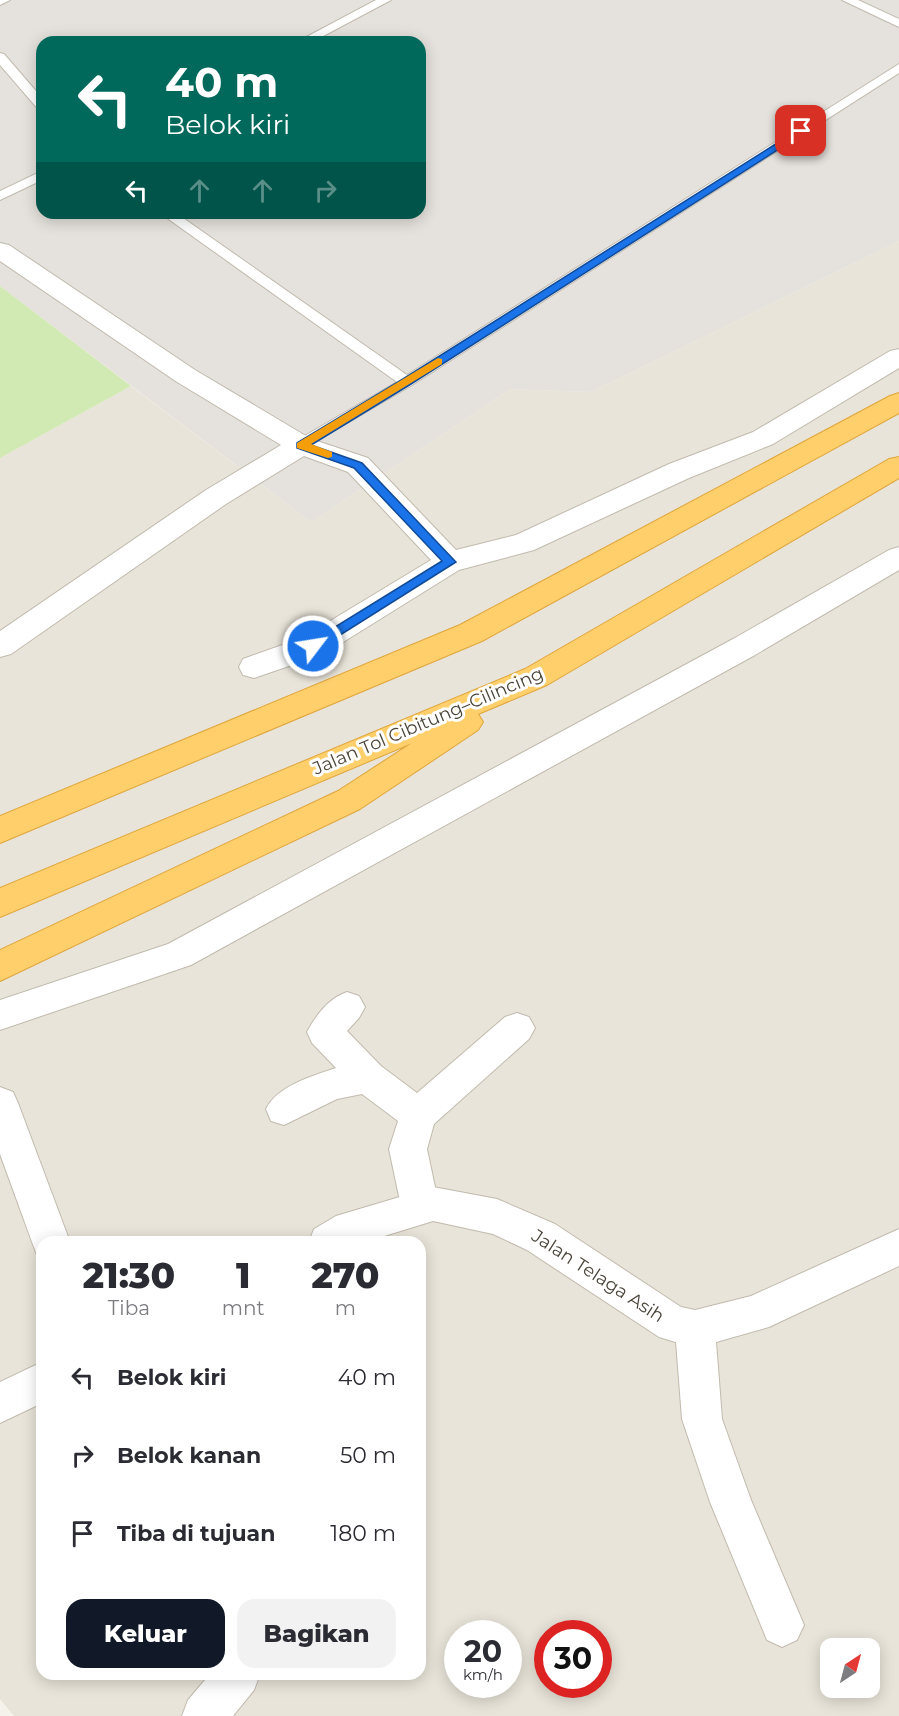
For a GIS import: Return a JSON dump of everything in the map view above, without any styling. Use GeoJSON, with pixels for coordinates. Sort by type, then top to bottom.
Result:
{"type":"FeatureCollection","features":[{"type":"Feature","properties":{"kind":"highway"},"geometry":{"type":"LineString","coordinates":[[0,830],[471,633],[899,402]]}},
{"type":"Feature","properties":{"kind":"highway","name":"Jalan Tol Cibitung–Cilincing"},"geometry":{"type":"LineString","coordinates":[[0,903],[536,677],[899,466]]}},
{"type":"Feature","properties":{"kind":"highway"},"geometry":{"type":"LineString","coordinates":[[0,966],[349,800],[536,677]]}},
{"type":"Feature","properties":{"kind":"street"},"geometry":{"type":"LineString","coordinates":[[0,250],[186,376],[301,445],[358,465],[450,562]]}},
{"type":"Feature","properties":{"kind":"street"},"geometry":{"type":"LineString","coordinates":[[254,667],[313,646],[450,562],[524,543],[679,471],[762,438],[899,357]]}},
{"type":"Feature","properties":{"kind":"street"},"geometry":{"type":"LineString","coordinates":[[0,646],[216,497],[301,445]]}},
{"type":"Feature","properties":{"kind":"street"},"geometry":{"type":"LineString","coordinates":[[0,1015],[179,955],[744,647],[899,557]]}},
{"type":"Feature","properties":{"kind":"street"},"geometry":{"type":"LineString","coordinates":[[347,1007],[325,1032],[368,1077],[418,1115]]}},
{"type":"Feature","properties":{"kind":"street"},"geometry":{"type":"LineString","coordinates":[[420,1206],[408,1149],[418,1115],[517,1028]]}},
{"type":"Feature","properties":{"kind":"street"},"geometry":{"type":"LineString","coordinates":[[284,1109],[319,1090],[348,1078],[368,1077]]}},
{"type":"Feature","properties":{"kind":"street"},"geometry":{"type":"LineString","coordinates":[[0,1103],[49,1236]]}},
{"type":"Feature","properties":{"kind":"street","name":"Jalan Telaga Asih"},"geometry":{"type":"LineString","coordinates":[[338,1236],[349,1229],[433,1204],[497,1217],[541,1237],[674,1324],[695,1329]]}},
{"type":"Feature","properties":{"kind":"street"},"geometry":{"type":"LineString","coordinates":[[782,1624],[731,1502],[702,1419],[695,1329],[755,1314],[899,1247]]}},
{"type":"Feature","properties":{"kind":"street"},"geometry":{"type":"LineString","coordinates":[[0,1403],[36,1385]]}},
{"type":"Feature","properties":{"kind":"street"},"geometry":{"type":"LineString","coordinates":[[204,1716],[233,1680]]}},
{"type":"Feature","properties":{"kind":"lane"},"geometry":{"type":"LineString","coordinates":[[315,36],[385,0]]}},
{"type":"Feature","properties":{"kind":"lane"},"geometry":{"type":"LineString","coordinates":[[848,0],[899,23]]}},
{"type":"Feature","properties":{"kind":"lane"},"geometry":{"type":"LineString","coordinates":[[0,57],[36,99]]}},
{"type":"Feature","properties":{"kind":"lane"},"geometry":{"type":"LineString","coordinates":[[301,445],[407,382],[899,68]]}},
{"type":"Feature","properties":{"kind":"lane"},"geometry":{"type":"LineString","coordinates":[[0,196],[36,178]]}},
{"type":"Feature","properties":{"kind":"lane"},"geometry":{"type":"LineString","coordinates":[[176,219],[407,382]]}},
{"type":"Feature","properties":{"kind":"shaded area"},"geometry":{"type":"Polygon","coordinates":[[[0,0],[899,0],[899,241],[591,392],[510,389],[311,522],[0,286],[0,0]]]}},
{"type":"Feature","properties":{"kind":"shaded area"},"geometry":{"type":"Polygon","coordinates":[[[899,241],[899,1716],[14,1716],[0,1699],[0,458],[131,386],[311,522],[510,389],[591,392],[899,241]]]}},
{"type":"Feature","properties":{"kind":"green space"},"geometry":{"type":"Polygon","coordinates":[[[0,286],[131,386],[0,458],[0,286]]]}},
{"type":"Feature","properties":{"kind":"slow traffic"},"geometry":{"type":"LineString","coordinates":[[328,455],[301,445],[438,362]]}},
{"type":"Feature","properties":{"kind":"route"},"geometry":{"type":"LineString","coordinates":[[313,646],[450,562],[358,465],[301,445],[407,382],[801,131]]}}]}
